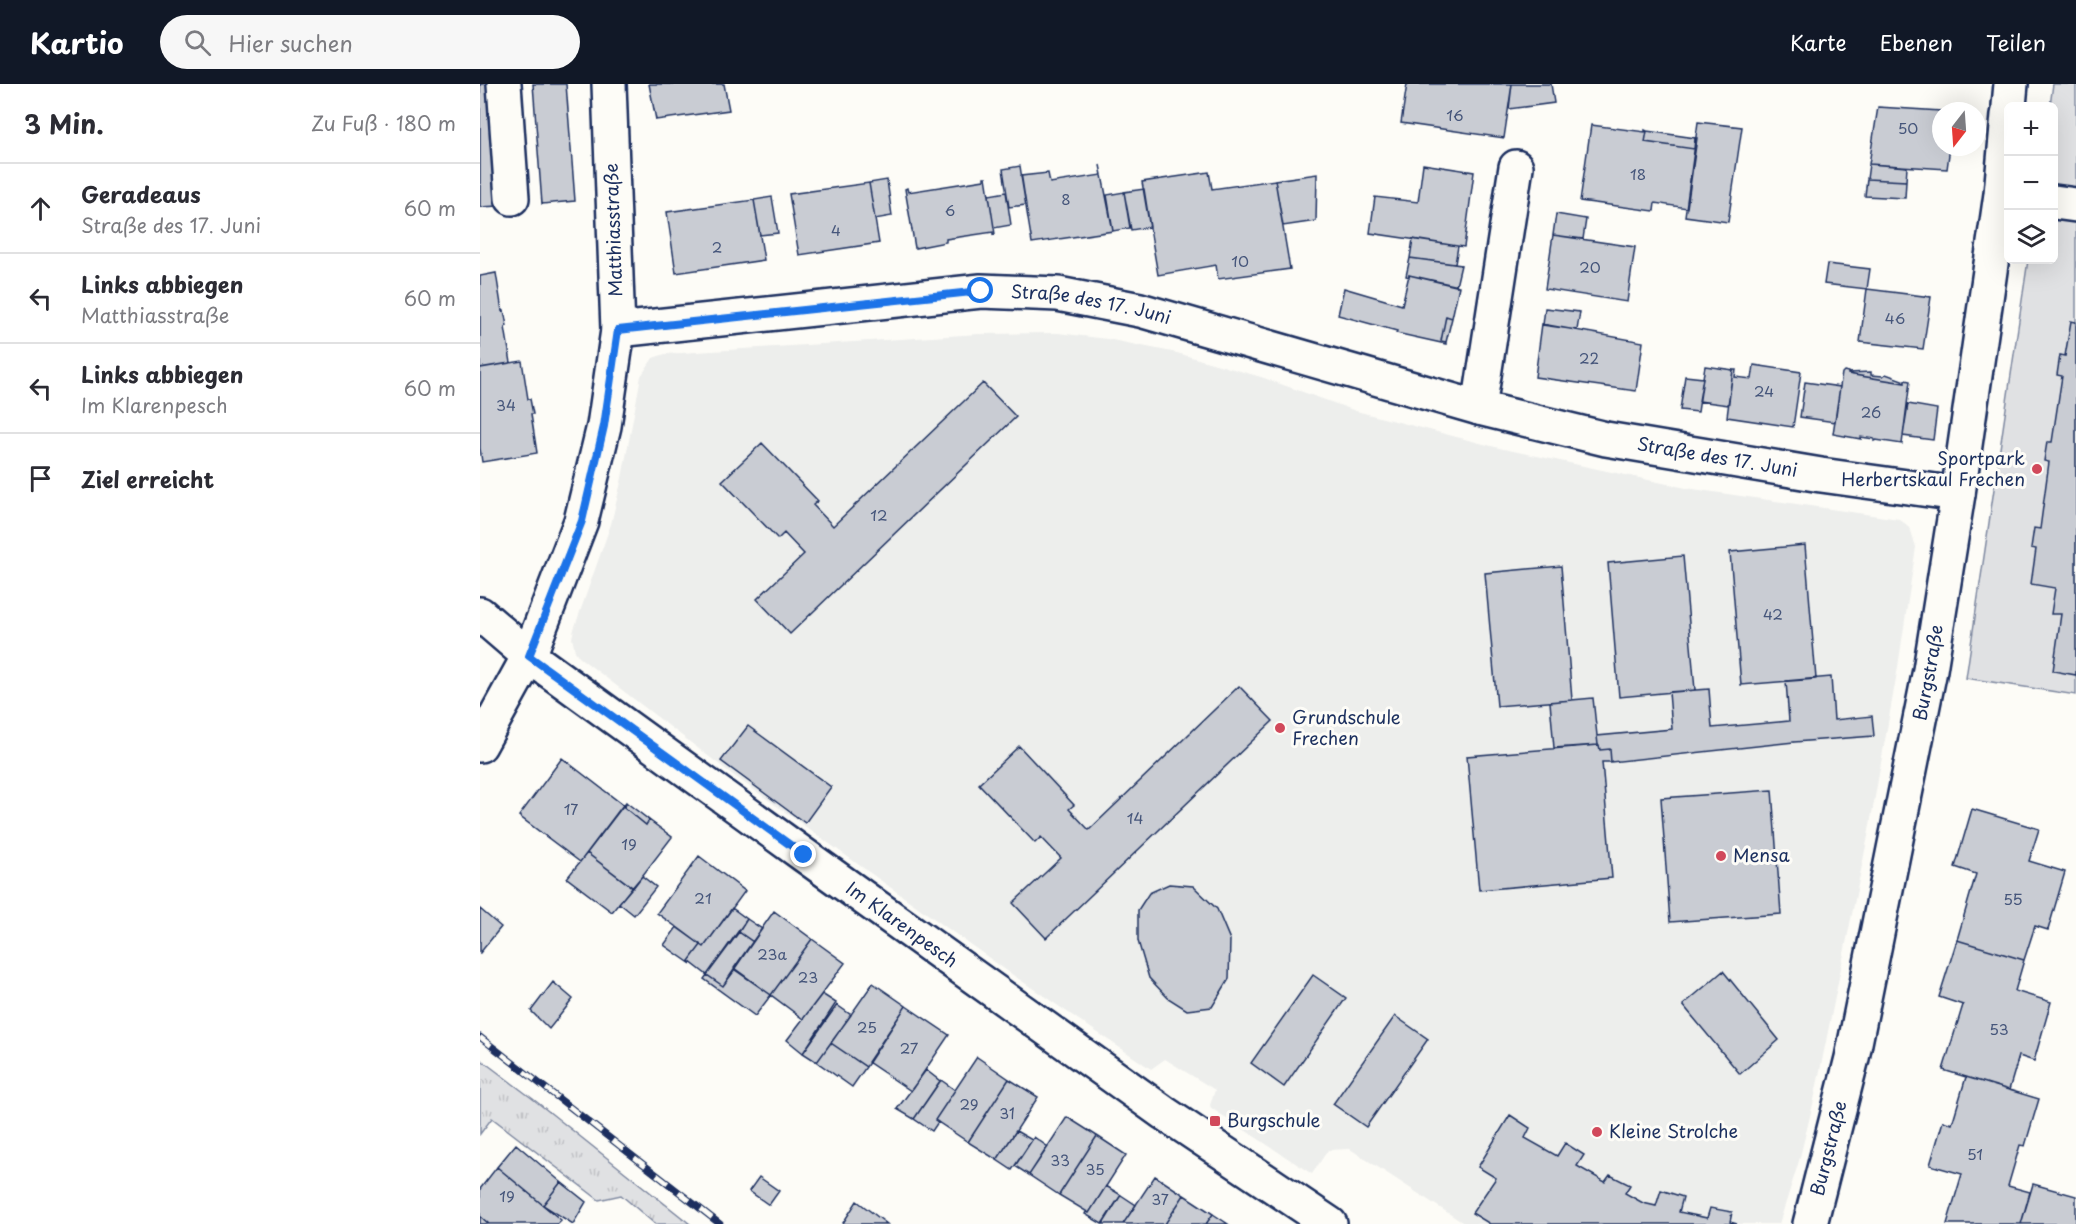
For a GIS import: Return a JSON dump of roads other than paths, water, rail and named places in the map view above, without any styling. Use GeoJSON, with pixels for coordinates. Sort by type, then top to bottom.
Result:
{"type":"FeatureCollection","features":[{"type":"Feature","properties":{"kind":"street"},"geometry":{"type":"LineString","coordinates":[[504,84],[512,198]]}},
{"type":"Feature","properties":{"kind":"street","name":"Matthiasstraße"},"geometry":{"type":"LineString","coordinates":[[480,745],[529,656],[582,521],[604,426],[618,330],[609,84]]}},
{"type":"Feature","properties":{"kind":"street"},"geometry":{"type":"LineString","coordinates":[[2009,102],[2011,84]]}},
{"type":"Feature","properties":{"kind":"street"},"geometry":{"type":"LineString","coordinates":[[1479,408],[1516,167]]}},
{"type":"Feature","properties":{"kind":"street","name":"Burgstraße"},"geometry":{"type":"LineString","coordinates":[[1810,1224],[1855,1047],[1929,670],[2004,200]]}},
{"type":"Feature","properties":{"kind":"street"},"geometry":{"type":"LineString","coordinates":[[2058,203],[2076,205]]}},
{"type":"Feature","properties":{"kind":"street","name":"Straße des 17. Juni"},"geometry":{"type":"LineString","coordinates":[[618,330],[981,291],[1058,294],[1140,310],[1479,408],[1606,439],[1821,475],[1958,494]]}},
{"type":"Feature","properties":{"kind":"street","name":"Im Klarenpesch"},"geometry":{"type":"LineString","coordinates":[[480,614],[529,656],[1314,1220]]}},
{"type":"Feature","properties":{"kind":"railway"},"geometry":{"type":"LineString","coordinates":[[480,1037],[720,1224]]}},
{"type":"Feature","properties":{"kind":"place","name":"Sportpark Herbertskaul Frechen"},"geometry":{"type":"Point","coordinates":[2037,469]}},
{"type":"Feature","properties":{"kind":"place","name":"Grundschule Frechen"},"geometry":{"type":"Point","coordinates":[1280,728]}},
{"type":"Feature","properties":{"kind":"place","name":"Mensa"},"geometry":{"type":"Point","coordinates":[1721,856]}},
{"type":"Feature","properties":{"kind":"place","name":"Burgschule"},"geometry":{"type":"Point","coordinates":[1215,1121]}},
{"type":"Feature","properties":{"kind":"place","name":"Kleine Strolche"},"geometry":{"type":"Point","coordinates":[1597,1132]}}]}
